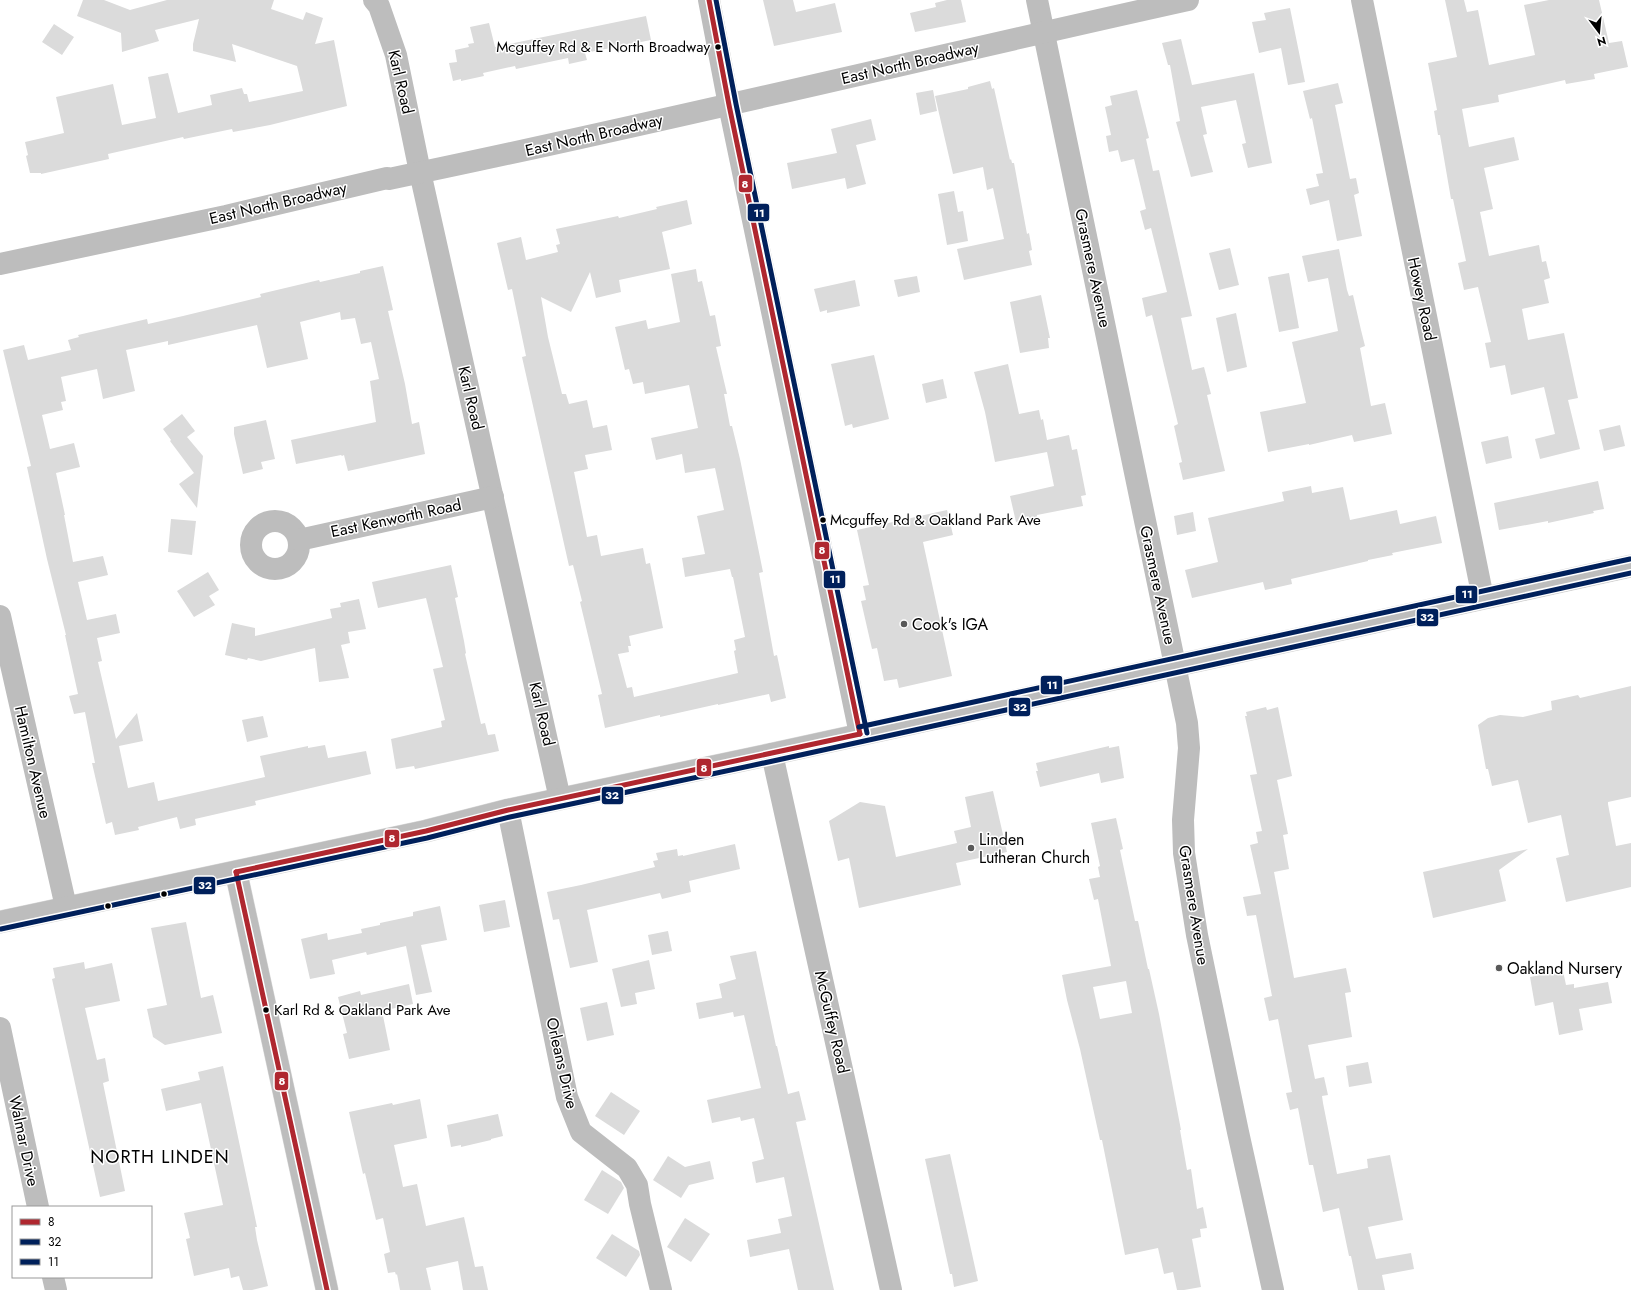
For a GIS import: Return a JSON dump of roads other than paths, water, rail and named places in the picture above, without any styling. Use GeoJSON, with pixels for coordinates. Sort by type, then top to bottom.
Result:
{"type":"FeatureCollection","features":[{"type":"Feature","properties":{"kind":"street","name":"Karl Road"},"geometry":{"type":"LineString","coordinates":[[374,0],[380,6],[396,55],[420,172],[560,799]]}},
{"type":"Feature","properties":{"kind":"street"},"geometry":{"type":"LineString","coordinates":[[709,0],[729,105],[860,734]]}},
{"type":"Feature","properties":{"kind":"street","name":"Grasmere Avenue"},"geometry":{"type":"LineString","coordinates":[[1037,0],[1187,723],[1189,748],[1184,820],[1184,853],[1197,935],[1273,1290]]}},
{"type":"Feature","properties":{"kind":"street","name":"East North Broadway"},"geometry":{"type":"LineString","coordinates":[[0,264],[218,217],[387,178],[389,179],[729,105],[1188,0]]}},
{"type":"Feature","properties":{"kind":"street","name":"Howey Road"},"geometry":{"type":"LineString","coordinates":[[1362,0],[1483,598]]}},
{"type":"Feature","properties":{"kind":"street","name":"East Kenworth Road"},"geometry":{"type":"LineString","coordinates":[[299,540],[493,497]]}},
{"type":"Feature","properties":{"kind":"street"},"geometry":{"type":"LineString","coordinates":[[0,922],[426,831],[508,810],[772,754],[1631,566]]}},
{"type":"Feature","properties":{"kind":"street","name":"Hamilton Avenue"},"geometry":{"type":"LineString","coordinates":[[0,616],[66,907]]}},
{"type":"Feature","properties":{"kind":"street","name":"McGuffey Road"},"geometry":{"type":"LineString","coordinates":[[772,754],[891,1290]]}},
{"type":"Feature","properties":{"kind":"street","name":"Orleans Drive"},"geometry":{"type":"LineString","coordinates":[[508,810],[567,1096],[582,1132],[627,1168],[637,1185],[640,1204],[661,1290]]}},
{"type":"Feature","properties":{"kind":"street"},"geometry":{"type":"LineString","coordinates":[[236,872],[326,1290]]}},
{"type":"Feature","properties":{"kind":"street","name":"Walmar Drive"},"geometry":{"type":"LineString","coordinates":[[0,1028],[38,1206]]}},
{"type":"Feature","properties":{"kind":"street"},"geometry":{"type":"LineString","coordinates":[[53,1278],[56,1290]]}},
{"type":"Feature","properties":{"kind":"place","name":"Mcguffey Rd & E North Broadway"},"geometry":{"type":"Point","coordinates":[718,47]}},
{"type":"Feature","properties":{"kind":"place","name":"Mcguffey Rd & Oakland Park Ave"},"geometry":{"type":"Point","coordinates":[823,520]}},
{"type":"Feature","properties":{"kind":"place","name":"Cook's IGA"},"geometry":{"type":"Point","coordinates":[904,624]}},
{"type":"Feature","properties":{"kind":"place","name":"Linden Lutheran Church"},"geometry":{"type":"Point","coordinates":[971,848]}},
{"type":"Feature","properties":{"kind":"place","name":"Oakland Nursery"},"geometry":{"type":"Point","coordinates":[1499,968]}},
{"type":"Feature","properties":{"kind":"place","name":"Karl Rd & Oakland Park Ave"},"geometry":{"type":"Point","coordinates":[266,1010]}},
{"type":"Feature","properties":{"kind":"district","name":"NORTH LINDEN"},"geometry":{"type":"Point","coordinates":[160,1157]}}]}
